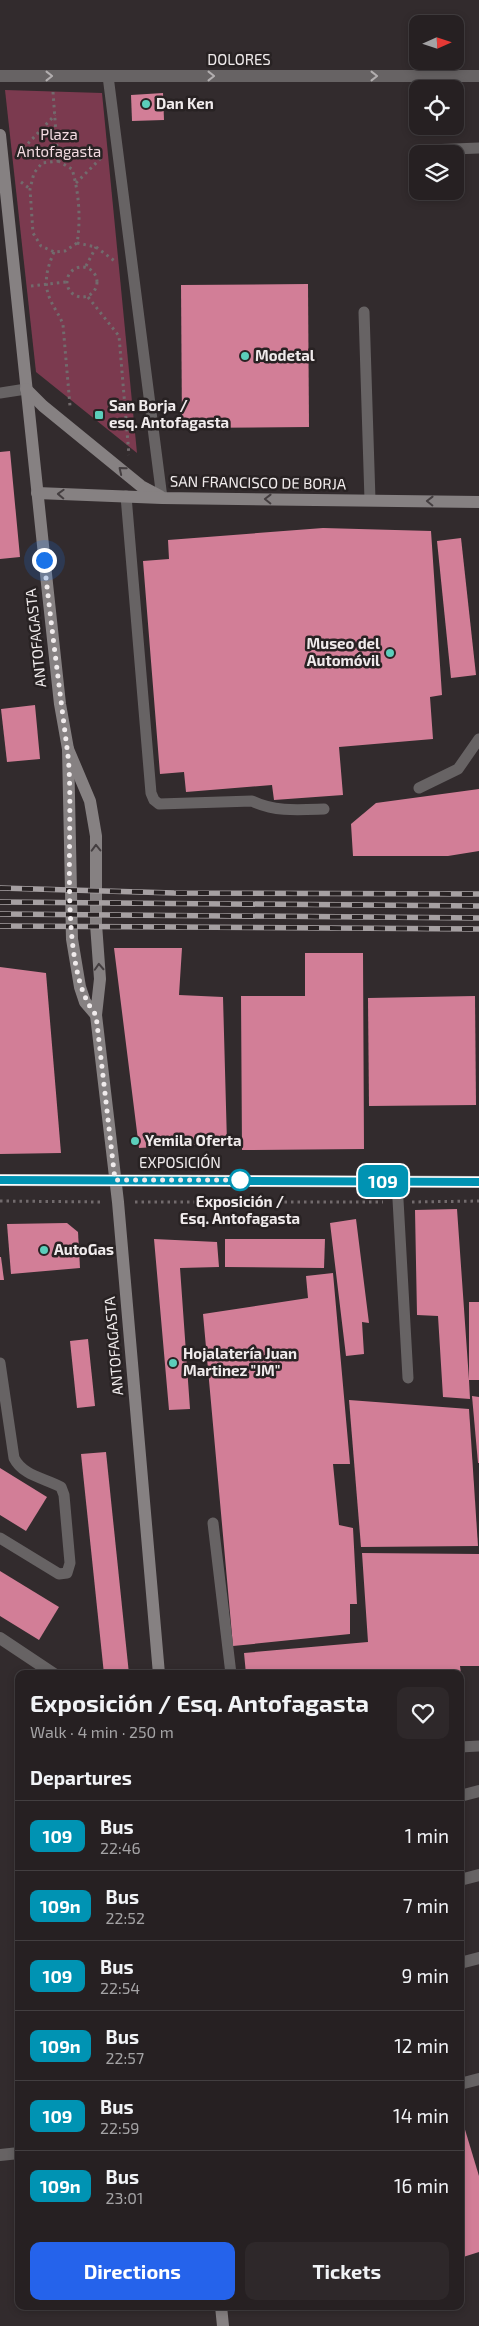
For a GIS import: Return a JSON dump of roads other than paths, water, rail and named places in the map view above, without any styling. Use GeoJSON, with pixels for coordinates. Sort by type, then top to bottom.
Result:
{"type":"FeatureCollection","features":[{"type":"Feature","properties":{"kind":"main road","name":"ANTOFAGASTA"},"geometry":{"type":"LineString","coordinates":[[0,135],[60,704],[68,749],[72,939],[80,988],[85,1002],[96,1015]]}},
{"type":"Feature","properties":{"kind":"main road"},"geometry":{"type":"LineString","coordinates":[[26,389],[72,430],[130,477],[162,498]]}},
{"type":"Feature","properties":{"kind":"main road","name":"SAN FRANCISCO DE BORJA"},"geometry":{"type":"LineString","coordinates":[[37,493],[162,498],[479,502]]}},
{"type":"Feature","properties":{"kind":"main road","name":"ANTOFAGASTA"},"geometry":{"type":"LineString","coordinates":[[68,749],[87,792],[96,836],[96,924],[100,979],[96,1015],[118,1202],[159,1670]]}},
{"type":"Feature","properties":{"kind":"main road","name":"EXPOSICIÓN"},"geometry":{"type":"LineString","coordinates":[[0,1180],[479,1182]]}},
{"type":"Feature","properties":{"kind":"main road"},"geometry":{"type":"LineString","coordinates":[[221,2310],[223,2326]]}},
{"type":"Feature","properties":{"kind":"street","name":"DOLORES"},"geometry":{"type":"LineString","coordinates":[[0,76],[479,76]]}},
{"type":"Feature","properties":{"kind":"street"},"geometry":{"type":"LineString","coordinates":[[0,1638],[48,1670]]}},
{"type":"Feature","properties":{"kind":"street"},"geometry":{"type":"LineString","coordinates":[[464,1795],[479,1791]]}},
{"type":"Feature","properties":{"kind":"street"},"geometry":{"type":"LineString","coordinates":[[464,1879],[479,1875]]}},
{"type":"Feature","properties":{"kind":"street"},"geometry":{"type":"LineString","coordinates":[[464,1962],[479,1958]]}},
{"type":"Feature","properties":{"kind":"street"},"geometry":{"type":"LineString","coordinates":[[464,2083],[479,2079]]}},
{"type":"Feature","properties":{"kind":"street"},"geometry":{"type":"LineString","coordinates":[[0,2155],[15,2153]]}},
{"type":"Feature","properties":{"kind":"lane"},"geometry":{"type":"LineString","coordinates":[[108,76],[162,498]]}},
{"type":"Feature","properties":{"kind":"lane"},"geometry":{"type":"LineString","coordinates":[[464,149],[479,148]]}},
{"type":"Feature","properties":{"kind":"lane"},"geometry":{"type":"LineString","coordinates":[[364,312],[370,500]]}},
{"type":"Feature","properties":{"kind":"lane"},"geometry":{"type":"LineString","coordinates":[[0,393],[26,389]]}},
{"type":"Feature","properties":{"kind":"lane"},"geometry":{"type":"LineString","coordinates":[[126,496],[151,793],[154,800],[159,804],[252,801],[266,808],[285,810],[324,809]]}},
{"type":"Feature","properties":{"kind":"lane"},"geometry":{"type":"LineString","coordinates":[[419,788],[458,769],[479,739]]}},
{"type":"Feature","properties":{"kind":"lane"},"geometry":{"type":"LineString","coordinates":[[398,1182],[408,1378]]}},
{"type":"Feature","properties":{"kind":"lane"},"geometry":{"type":"LineString","coordinates":[[0,1363],[14,1458],[18,1466],[61,1487],[64,1494],[70,1563],[68,1574],[59,1574],[0,1538]]}},
{"type":"Feature","properties":{"kind":"lane"},"geometry":{"type":"LineString","coordinates":[[213,1522],[231,1670]]}},
{"type":"Feature","properties":{"kind":"lane"},"geometry":{"type":"LineString","coordinates":[[464,1747],[479,1746]]}},
{"type":"Feature","properties":{"kind":"railway"},"geometry":{"type":"LineString","coordinates":[[0,888],[174,893],[479,894]]}},
{"type":"Feature","properties":{"kind":"railway"},"geometry":{"type":"LineString","coordinates":[[0,902],[479,906]]}},
{"type":"Feature","properties":{"kind":"railway"},"geometry":{"type":"LineString","coordinates":[[0,914],[479,918]]}},
{"type":"Feature","properties":{"kind":"railway"},"geometry":{"type":"LineString","coordinates":[[0,926],[479,929]]}},
{"type":"Feature","properties":{"kind":"place","name":"Dan Ken"},"geometry":{"type":"Point","coordinates":[146,104]}},
{"type":"Feature","properties":{"kind":"place","name":"Modetal"},"geometry":{"type":"Point","coordinates":[245,356]}},
{"type":"Feature","properties":{"kind":"place","name":"San Borja / esq. Antofagasta"},"geometry":{"type":"Point","coordinates":[99,415]}},
{"type":"Feature","properties":{"kind":"place","name":"Museo del Automóvil"},"geometry":{"type":"Point","coordinates":[390,653]}},
{"type":"Feature","properties":{"kind":"place","name":"Yemila Oferta"},"geometry":{"type":"Point","coordinates":[135,1141]}},
{"type":"Feature","properties":{"kind":"place","name":"Exposición / Esq. Antofagasta"},"geometry":{"type":"Point","coordinates":[240,1180]}},
{"type":"Feature","properties":{"kind":"place","name":"AutoGas"},"geometry":{"type":"Point","coordinates":[44,1250]}},
{"type":"Feature","properties":{"kind":"place","name":"Hojalatería Juan Martinez \"JM\""},"geometry":{"type":"Point","coordinates":[173,1363]}},
{"type":"Feature","properties":{"kind":"park label","name":"Plaza Antofagasta"},"geometry":{"type":"Point","coordinates":[59,144]}}]}
